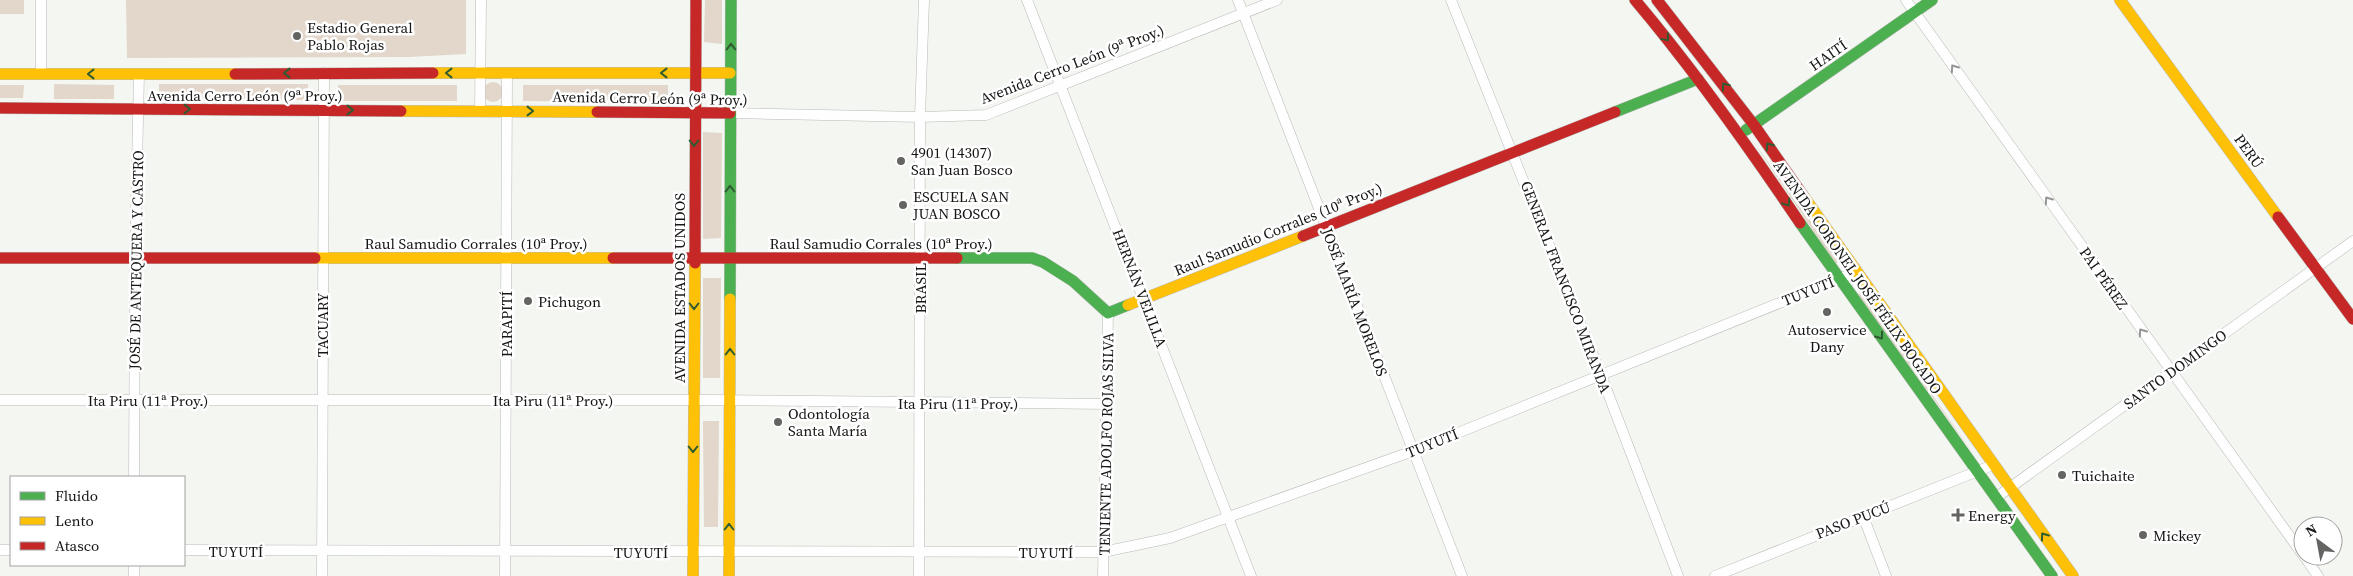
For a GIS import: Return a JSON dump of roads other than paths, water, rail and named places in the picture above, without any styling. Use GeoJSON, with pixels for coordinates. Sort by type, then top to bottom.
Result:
{"type":"FeatureCollection","features":[{"type":"Feature","properties":{"kind":"street"},"geometry":{"type":"LineString","coordinates":[[41,0],[41,74]]}},
{"type":"Feature","properties":{"kind":"street"},"geometry":{"type":"LineString","coordinates":[[480,111],[481,0]]}},
{"type":"Feature","properties":{"kind":"street","name":"AVENIDA ESTADOS UNIDOS"},"geometry":{"type":"LineString","coordinates":[[692,576],[696,0]]}},
{"type":"Feature","properties":{"kind":"street"},"geometry":{"type":"LineString","coordinates":[[729,576],[731,0]]}},
{"type":"Feature","properties":{"kind":"street","name":"BRASIL"},"geometry":{"type":"LineString","coordinates":[[919,576],[920,117],[924,0]]}},
{"type":"Feature","properties":{"kind":"street","name":"HERNÁN VELILLA"},"geometry":{"type":"LineString","coordinates":[[1027,0],[1251,576]]}},
{"type":"Feature","properties":{"kind":"street","name":"JOSÉ MARÍA MORELOS"},"geometry":{"type":"LineString","coordinates":[[1238,0],[1462,576]]}},
{"type":"Feature","properties":{"kind":"street","name":"Avenida Cerro León (9ª Proy.)"},"geometry":{"type":"LineString","coordinates":[[0,108],[730,113],[920,117],[986,115],[1277,0]]}},
{"type":"Feature","properties":{"kind":"street","name":"GENERAL FRANCISCO MIRANDA"},"geometry":{"type":"LineString","coordinates":[[1451,0],[1514,154],[1678,576]]}},
{"type":"Feature","properties":{"kind":"street","name":"AVENIDA CORONEL JOSÉ FÉLIX BOGADO"},"geometry":{"type":"LineString","coordinates":[[1635,0],[1740,134],[1838,279],[1997,497],[2052,576]]}},
{"type":"Feature","properties":{"kind":"street","name":"AVENIDA CORONEL JOSÉ FÉLIX BOGADO"},"geometry":{"type":"LineString","coordinates":[[1657,0],[1754,125],[1856,272],[2073,576]]}},
{"type":"Feature","properties":{"kind":"street","name":"PAI PÉREZ"},"geometry":{"type":"LineString","coordinates":[[1906,0],[2293,541]]}},
{"type":"Feature","properties":{"kind":"street","name":"HAITÍ"},"geometry":{"type":"LineString","coordinates":[[1740,134],[1932,0]]}},
{"type":"Feature","properties":{"kind":"street","name":"PERÚ"},"geometry":{"type":"LineString","coordinates":[[2120,0],[2353,319]]}},
{"type":"Feature","properties":{"kind":"street","name":"TACUARY"},"geometry":{"type":"LineString","coordinates":[[322,576],[324,73]]}},
{"type":"Feature","properties":{"kind":"street","name":"PARAPITÍ"},"geometry":{"type":"LineString","coordinates":[[505,576],[507,73]]}},
{"type":"Feature","properties":{"kind":"street","name":"Avenida Cerro León (9ª Proy.)"},"geometry":{"type":"LineString","coordinates":[[0,74],[730,73]]}},
{"type":"Feature","properties":{"kind":"street","name":"JOSÉ DE ANTEQUERA Y CASTRO"},"geometry":{"type":"LineString","coordinates":[[134,476],[135,258],[139,74]]}},
{"type":"Feature","properties":{"kind":"street","name":"Raul Samudio Corrales (10ª Proy.)"},"geometry":{"type":"LineString","coordinates":[[0,258],[1032,258],[1043,260],[1061,272],[1108,312],[1514,154],[1698,79]]}},
{"type":"Feature","properties":{"kind":"street","name":"SANTO DOMINGO"},"geometry":{"type":"LineString","coordinates":[[1997,497],[2353,241]]}},
{"type":"Feature","properties":{"kind":"street","name":"TUYUTÍ"},"geometry":{"type":"LineString","coordinates":[[185,550],[1103,552],[1170,538],[1413,451],[1856,272]]}},
{"type":"Feature","properties":{"kind":"street","name":"TENIENTE ADOLFO ROJAS SILVA"},"geometry":{"type":"LineString","coordinates":[[1103,576],[1108,312]]}},
{"type":"Feature","properties":{"kind":"street","name":"Ita Piru (11ª Proy.)"},"geometry":{"type":"LineString","coordinates":[[0,400],[693,400],[1106,404]]}},
{"type":"Feature","properties":{"kind":"street","name":"PASO PUCÚ"},"geometry":{"type":"LineString","coordinates":[[1715,576],[1993,465]]}},
{"type":"Feature","properties":{"kind":"street"},"geometry":{"type":"LineString","coordinates":[[1863,516],[1886,576]]}},
{"type":"Feature","properties":{"kind":"place","name":"Estadio General Pablo Rojas"},"geometry":{"type":"Point","coordinates":[297,36]}},
{"type":"Feature","properties":{"kind":"place","name":"4901 (14307) San Juan Bosco"},"geometry":{"type":"Point","coordinates":[901,161]}},
{"type":"Feature","properties":{"kind":"place","name":"ESCUELA SAN JUAN BOSCO"},"geometry":{"type":"Point","coordinates":[903,205]}},
{"type":"Feature","properties":{"kind":"place","name":"Pichugon"},"geometry":{"type":"Point","coordinates":[528,301]}},
{"type":"Feature","properties":{"kind":"place","name":"Autoservice Dany"},"geometry":{"type":"Point","coordinates":[1827,312]}},
{"type":"Feature","properties":{"kind":"place","name":"Odontología Santa María"},"geometry":{"type":"Point","coordinates":[778,422]}},
{"type":"Feature","properties":{"kind":"place","name":"Tuichaite"},"geometry":{"type":"Point","coordinates":[2062,475]}},
{"type":"Feature","properties":{"kind":"place","name":"Energy"},"geometry":{"type":"Point","coordinates":[1958,515]}},
{"type":"Feature","properties":{"kind":"place","name":"Mickey"},"geometry":{"type":"Point","coordinates":[2143,535]}}]}
